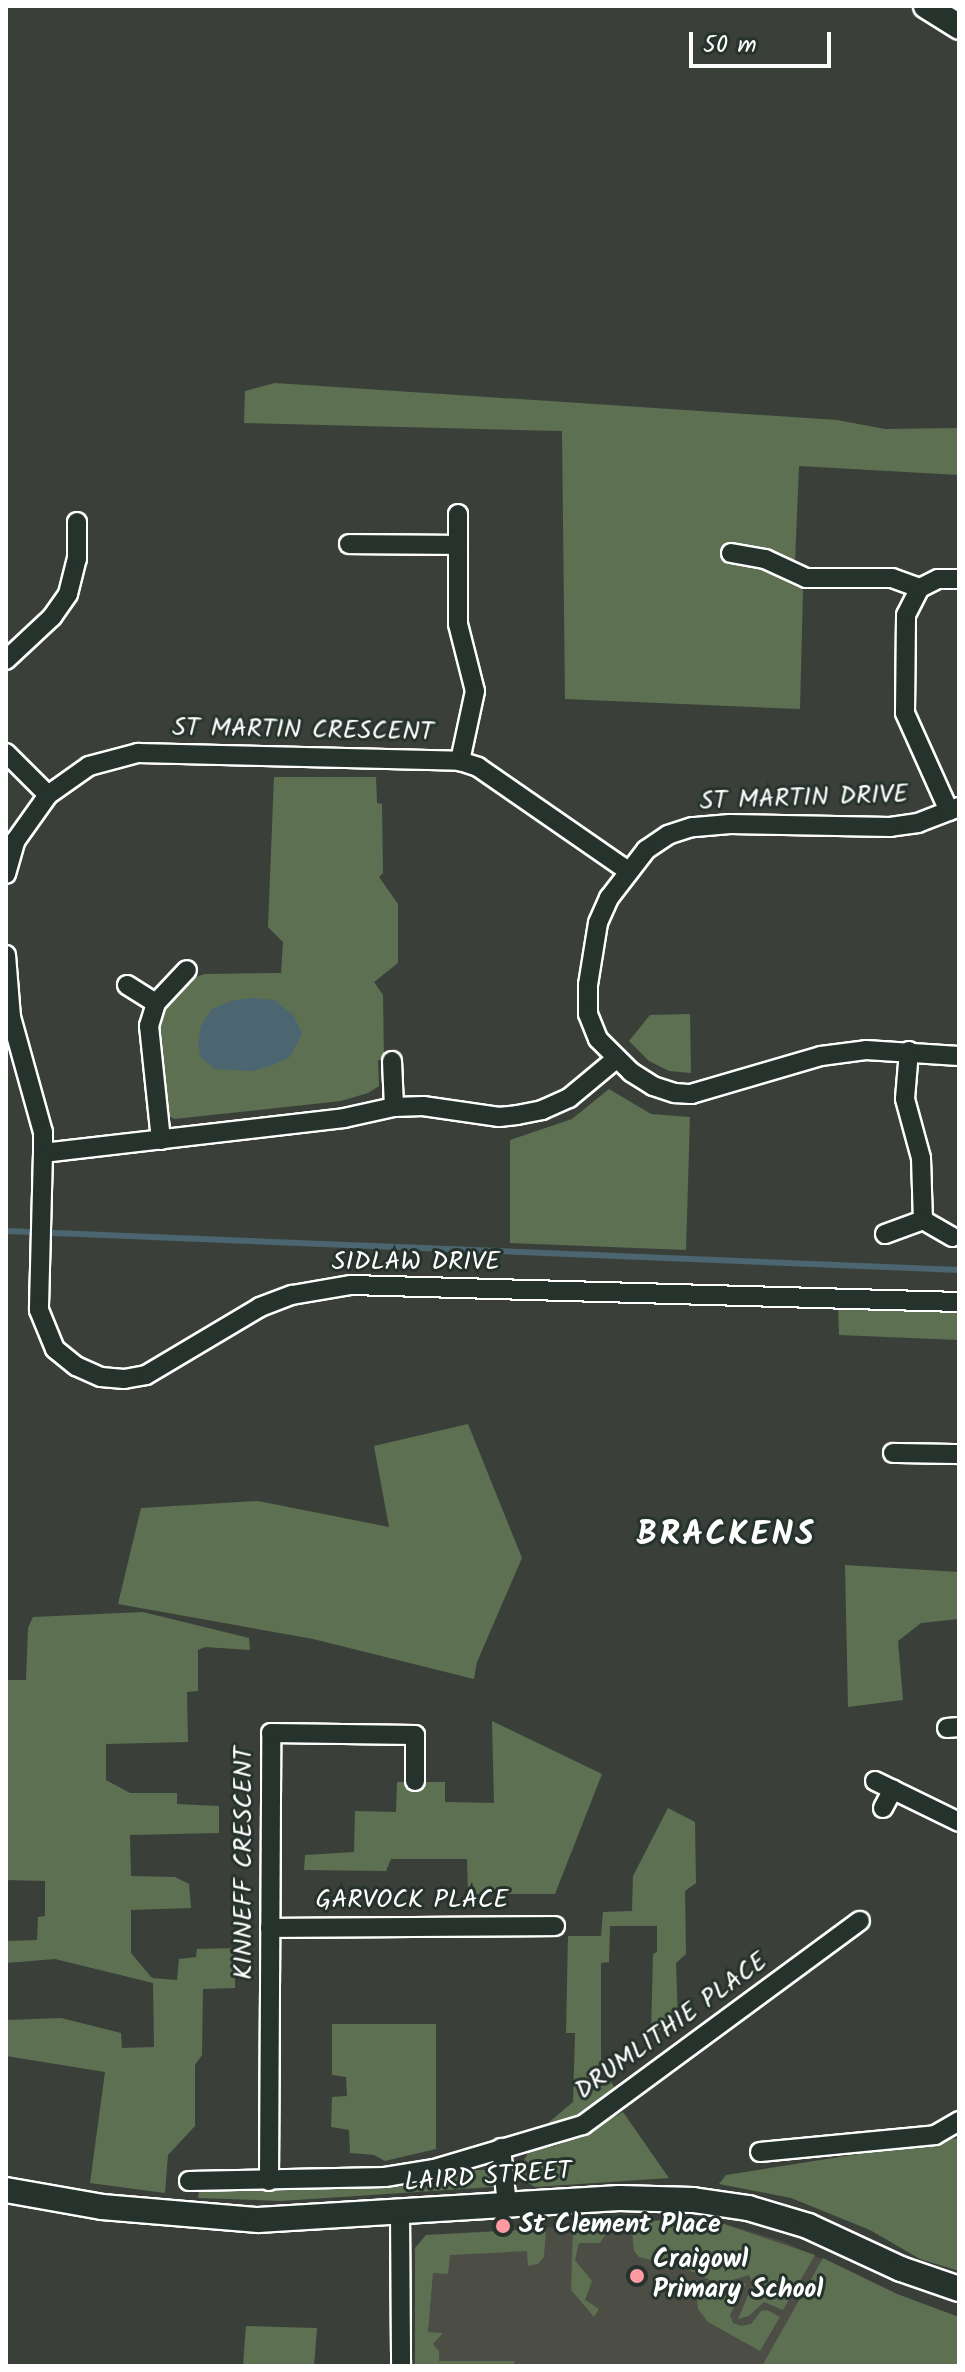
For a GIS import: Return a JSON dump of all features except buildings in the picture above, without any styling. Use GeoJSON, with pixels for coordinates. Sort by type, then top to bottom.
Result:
{"type":"FeatureCollection","features":[{"type":"Feature","properties":{"kind":"street"},"geometry":{"type":"LineString","coordinates":[[926,6],[959,27]]}},
{"type":"Feature","properties":{"kind":"street"},"geometry":{"type":"LineString","coordinates":[[458,514],[458,624],[475,691],[460,761]]}},
{"type":"Feature","properties":{"kind":"street"},"geometry":{"type":"LineString","coordinates":[[6,660],[52,617],[68,594],[77,559],[77,522]]}},
{"type":"Feature","properties":{"kind":"street"},"geometry":{"type":"LineString","coordinates":[[349,544],[458,545]]}},
{"type":"Feature","properties":{"kind":"street"},"geometry":{"type":"LineString","coordinates":[[731,553],[765,559],[806,578],[892,578],[920,588]]}},
{"type":"Feature","properties":{"kind":"street"},"geometry":{"type":"LineString","coordinates":[[954,809],[905,713],[906,615],[920,588],[938,579],[959,579]]}},
{"type":"Feature","properties":{"kind":"street"},"geometry":{"type":"LineString","coordinates":[[6,753],[48,795]]}},
{"type":"Feature","properties":{"kind":"street","name":"ST MARTIN CRESCENT"},"geometry":{"type":"LineString","coordinates":[[6,874],[16,840],[48,795],[89,766],[138,753],[460,761],[478,767],[627,870]]}},
{"type":"Feature","properties":{"kind":"street","name":"ST MARTIN DRIVE"},"geometry":{"type":"LineString","coordinates":[[954,809],[918,823],[890,827],[730,824],[692,827],[657,842],[627,870],[598,923],[588,985],[588,1014],[598,1039],[616,1059],[653,1086],[691,1094],[821,1056],[866,1050],[959,1056]]}},
{"type":"Feature","properties":{"kind":"street"},"geometry":{"type":"LineString","coordinates":[[6,955],[14,1056],[43,1132],[43,1153],[344,1118],[394,1107],[423,1106],[499,1117],[542,1110],[569,1098],[616,1059]]}},
{"type":"Feature","properties":{"kind":"street"},"geometry":{"type":"LineString","coordinates":[[161,1140],[149,1052],[149,1026],[156,1003],[187,970]]}},
{"type":"Feature","properties":{"kind":"street"},"geometry":{"type":"LineString","coordinates":[[127,985],[156,1003]]}},
{"type":"Feature","properties":{"kind":"street"},"geometry":{"type":"LineString","coordinates":[[909,1051],[905,1099],[921,1158],[923,1220]]}},
{"type":"Feature","properties":{"kind":"street"},"geometry":{"type":"LineString","coordinates":[[392,1061],[394,1107]]}},
{"type":"Feature","properties":{"kind":"street","name":"SIDLAW DRIVE"},"geometry":{"type":"LineString","coordinates":[[43,1153],[39,1310],[55,1349],[76,1366],[101,1377],[124,1379],[146,1375],[260,1307],[292,1295],[351,1285],[959,1302]]}},
{"type":"Feature","properties":{"kind":"street"},"geometry":{"type":"LineString","coordinates":[[885,1234],[923,1220]]}},
{"type":"Feature","properties":{"kind":"street"},"geometry":{"type":"LineString","coordinates":[[923,1220],[952,1237]]}},
{"type":"Feature","properties":{"kind":"street"},"geometry":{"type":"LineString","coordinates":[[893,1453],[959,1454]]}},
{"type":"Feature","properties":{"kind":"street","name":"KINNEFF CRESCENT"},"geometry":{"type":"LineString","coordinates":[[269,2181],[271,1733],[415,1735],[415,1781]]}},
{"type":"Feature","properties":{"kind":"street"},"geometry":{"type":"LineString","coordinates":[[875,1781],[959,1822]]}},
{"type":"Feature","properties":{"kind":"street"},"geometry":{"type":"LineString","coordinates":[[883,1808],[893,1789]]}},
{"type":"Feature","properties":{"kind":"street","name":"DRUMLITHIE PLACE"},"geometry":{"type":"LineString","coordinates":[[189,2181],[385,2177],[434,2169],[583,2125],[860,1921]]}},
{"type":"Feature","properties":{"kind":"street","name":"GARVOCK PLACE"},"geometry":{"type":"LineString","coordinates":[[270,1928],[555,1926]]}},
{"type":"Feature","properties":{"kind":"street"},"geometry":{"type":"LineString","coordinates":[[760,2152],[935,2135],[959,2121]]}},
{"type":"Feature","properties":{"kind":"street"},"geometry":{"type":"LineString","coordinates":[[501,2148],[507,2205]]}},
{"type":"Feature","properties":{"kind":"street","name":"LAIRD STREET"},"geometry":{"type":"LineString","coordinates":[[6,2190],[102,2207],[258,2220],[656,2197],[748,2208],[830,2234],[901,2269],[959,2289]]}},
{"type":"Feature","properties":{"kind":"street"},"geometry":{"type":"LineString","coordinates":[[400,2212],[401,2366]]}},
{"type":"Feature","properties":{"kind":"shaded area","name":"Craigowl Primary School"},"geometry":{"type":"Polygon","coordinates":[[[668,2220],[724,2224],[782,2241],[897,2294],[959,2317],[959,2366],[415,2366],[415,2249],[426,2235],[668,2220]]]}},
{"type":"Feature","properties":{"kind":"green space"},"geometry":{"type":"Polygon","coordinates":[[[275,383],[837,420],[885,429],[959,428],[959,475],[799,466],[795,562],[803,592],[800,709],[565,699],[562,431],[244,423],[245,391],[275,383]]]}},
{"type":"Feature","properties":{"kind":"green space"},"geometry":{"type":"Polygon","coordinates":[[[274,777],[376,777],[377,803],[382,804],[383,873],[379,877],[398,904],[398,963],[374,982],[383,995],[384,1060],[378,1060],[379,1086],[368,1093],[341,1101],[174,1119],[166,1114],[156,1027],[163,1006],[189,979],[205,974],[281,973],[283,942],[268,927],[274,777]]]}},
{"type":"Feature","properties":{"kind":"green space"},"geometry":{"type":"Polygon","coordinates":[[[690,1014],[691,1073],[669,1071],[649,1061],[629,1041],[650,1015],[690,1014]]]}},
{"type":"Feature","properties":{"kind":"green space"},"geometry":{"type":"Polygon","coordinates":[[[609,1089],[651,1114],[690,1117],[686,1250],[510,1243],[510,1140],[572,1119],[609,1089]]]}},
{"type":"Feature","properties":{"kind":"green space"},"geometry":{"type":"Polygon","coordinates":[[[838,1307],[959,1313],[959,1340],[839,1335],[838,1307]]]}},
{"type":"Feature","properties":{"kind":"green space"},"geometry":{"type":"Polygon","coordinates":[[[468,1424],[522,1558],[477,1662],[474,1679],[313,1639],[118,1604],[141,1508],[258,1501],[389,1527],[374,1446],[468,1424]]]}},
{"type":"Feature","properties":{"kind":"green space"},"geometry":{"type":"Polygon","coordinates":[[[845,1565],[959,1572],[959,1619],[921,1623],[898,1641],[903,1700],[848,1707],[845,1565]]]}},
{"type":"Feature","properties":{"kind":"green space"},"geometry":{"type":"Polygon","coordinates":[[[143,1612],[249,1638],[250,1650],[205,1647],[198,1650],[198,1691],[187,1692],[188,1742],[106,1744],[106,1780],[130,1793],[177,1793],[177,1804],[219,1806],[219,1833],[130,1835],[131,1876],[175,1877],[189,1884],[191,1908],[131,1910],[131,1953],[152,1978],[177,1980],[179,1959],[196,1957],[197,1949],[235,1948],[235,1988],[203,1989],[202,2055],[195,2065],[195,2126],[168,2155],[165,2193],[90,2183],[105,2072],[6,2056],[6,2020],[61,2018],[121,2033],[122,2048],[154,2047],[153,1983],[55,1959],[6,1963],[6,1941],[37,1940],[38,1917],[45,1916],[45,1881],[6,1880],[7,1680],[26,1680],[28,1628],[33,1617],[143,1612]]]}},
{"type":"Feature","properties":{"kind":"green space"},"geometry":{"type":"Polygon","coordinates":[[[492,1721],[602,1774],[555,1894],[468,1894],[467,1859],[391,1859],[386,1871],[304,1870],[305,1855],[354,1852],[355,1811],[396,1812],[397,1782],[445,1782],[445,1802],[494,1803],[492,1721]]]}},
{"type":"Feature","properties":{"kind":"green space"},"geometry":{"type":"Polygon","coordinates":[[[668,1808],[695,1822],[696,1883],[685,1891],[686,1954],[676,1963],[678,2019],[651,2034],[653,1954],[657,1952],[657,1926],[610,1926],[609,1962],[601,1963],[601,2077],[611,2082],[617,2092],[581,2117],[553,2126],[548,2123],[573,2102],[575,2033],[566,2033],[568,1936],[601,1936],[603,1912],[632,1911],[633,1876],[668,1808]]]}},
{"type":"Feature","properties":{"kind":"green space"},"geometry":{"type":"Polygon","coordinates":[[[332,2024],[436,2024],[436,2149],[385,2161],[374,2155],[350,2153],[349,2130],[331,2127],[332,2097],[347,2096],[346,2077],[332,2075],[332,2024]]]}},
{"type":"Feature","properties":{"kind":"green space"},"geometry":{"type":"Polygon","coordinates":[[[623,2112],[669,2178],[535,2187],[523,2180],[522,2164],[529,2151],[555,2146],[582,2135],[623,2112]]]}},
{"type":"Feature","properties":{"kind":"green space"},"geometry":{"type":"Polygon","coordinates":[[[959,2138],[959,2271],[920,2259],[870,2230],[791,2198],[719,2184],[726,2175],[959,2138]]]}},
{"type":"Feature","properties":{"kind":"green space"},"geometry":{"type":"Polygon","coordinates":[[[493,2170],[496,2183],[493,2187],[281,2201],[198,2198],[199,2190],[412,2182],[493,2170]]]}},
{"type":"Feature","properties":{"kind":"green space"},"geometry":{"type":"Polygon","coordinates":[[[668,2220],[724,2224],[815,2255],[783,2310],[764,2302],[749,2316],[738,2319],[753,2284],[749,2275],[719,2284],[686,2269],[639,2257],[634,2251],[631,2222],[668,2220]]]}},
{"type":"Feature","properties":{"kind":"green space"},"geometry":{"type":"Polygon","coordinates":[[[612,2224],[600,2243],[579,2243],[575,2260],[592,2281],[585,2300],[599,2309],[594,2317],[571,2290],[573,2227],[612,2224]]]}},
{"type":"Feature","properties":{"kind":"green space"},"geometry":{"type":"Polygon","coordinates":[[[546,2229],[544,2257],[538,2264],[528,2266],[527,2251],[450,2255],[448,2274],[433,2273],[428,2332],[443,2333],[433,2344],[439,2351],[439,2361],[515,2361],[512,2366],[415,2366],[415,2248],[426,2235],[546,2229]]]}},
{"type":"Feature","properties":{"kind":"green space"},"geometry":{"type":"Polygon","coordinates":[[[823,2258],[897,2294],[959,2317],[959,2366],[762,2366],[823,2258]]]}},
{"type":"Feature","properties":{"kind":"green space"},"geometry":{"type":"Polygon","coordinates":[[[695,2281],[716,2289],[746,2283],[730,2315],[733,2323],[741,2326],[751,2324],[761,2311],[767,2310],[780,2317],[760,2351],[708,2322],[698,2309],[695,2281]]]}},
{"type":"Feature","properties":{"kind":"green space"},"geometry":{"type":"Polygon","coordinates":[[[246,2326],[317,2328],[314,2366],[243,2366],[246,2326]]]}},
{"type":"Feature","properties":{"kind":"water"},"geometry":{"type":"Polygon","coordinates":[[[250,998],[274,1000],[294,1016],[302,1034],[290,1057],[273,1065],[253,1071],[215,1069],[201,1058],[198,1044],[201,1026],[211,1010],[231,1001],[250,998]]]}},
{"type":"Feature","properties":{"kind":"waterway"},"geometry":{"type":"LineString","coordinates":[[6,1231],[959,1270]]}},
{"type":"Feature","properties":{"kind":"place","name":"St Clement Place"},"geometry":{"type":"Point","coordinates":[503,2226]}},
{"type":"Feature","properties":{"kind":"place","name":"Craigowl Primary School"},"geometry":{"type":"Point","coordinates":[637,2276]}},
{"type":"Feature","properties":{"kind":"district","name":"BRACKENS"},"geometry":{"type":"Point","coordinates":[726,1536]}}]}
